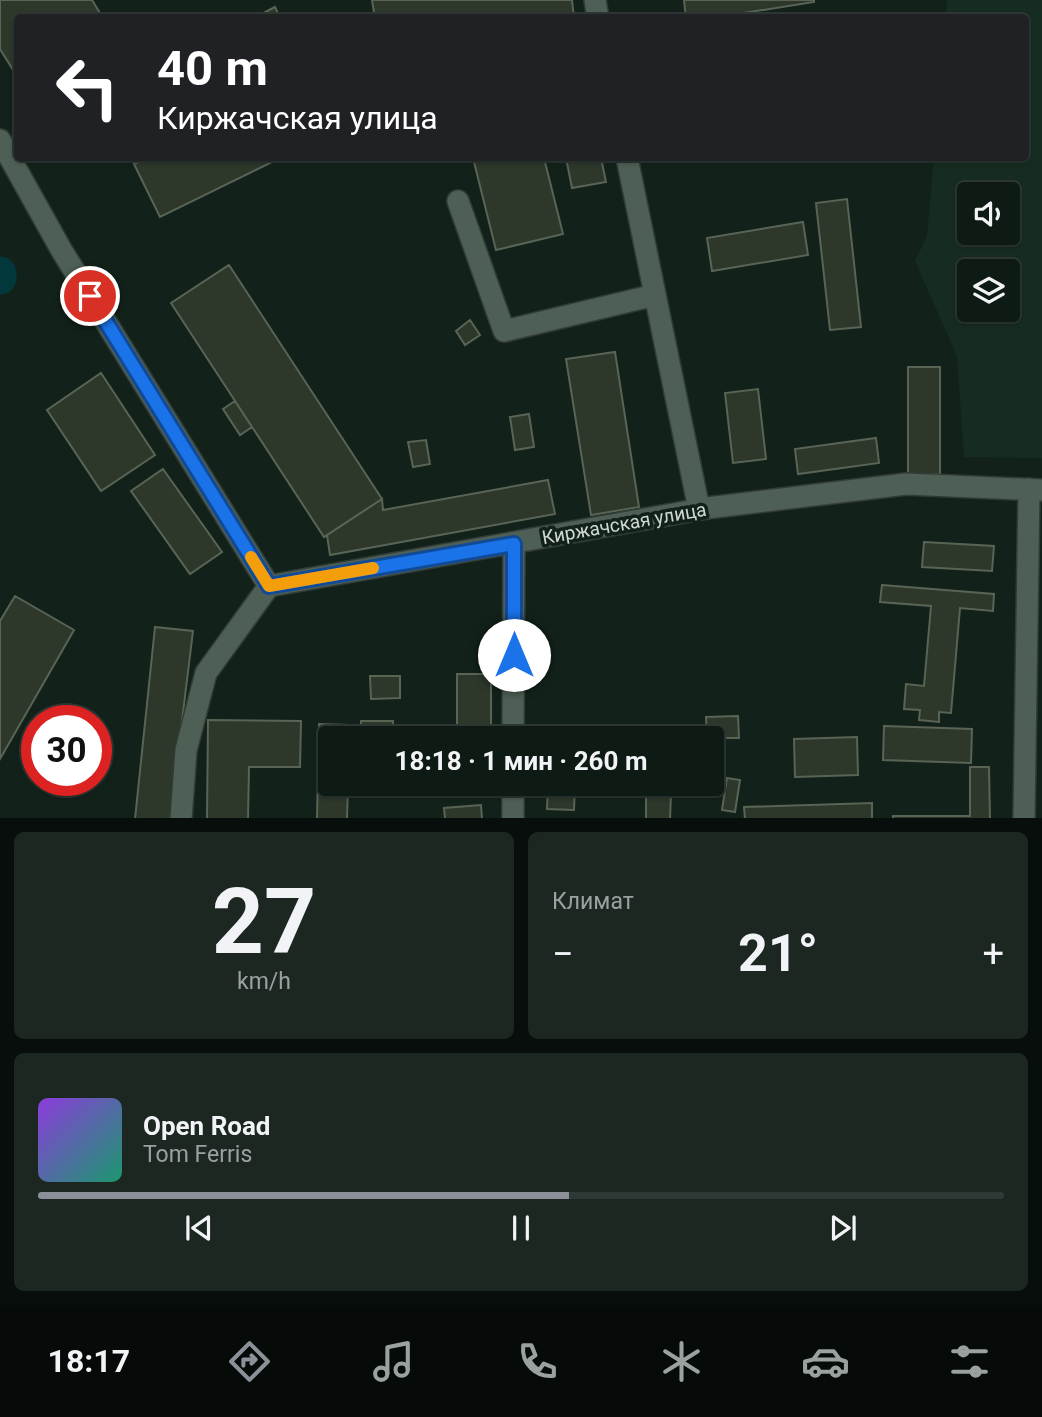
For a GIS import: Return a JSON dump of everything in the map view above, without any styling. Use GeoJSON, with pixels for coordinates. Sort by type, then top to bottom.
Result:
{"type":"FeatureCollection","features":[{"type":"Feature","properties":{"kind":"street"},"geometry":{"type":"LineString","coordinates":[[0,140],[62,251],[269,586],[206,673],[186,750],[181,818]]}},
{"type":"Feature","properties":{"kind":"street"},"geometry":{"type":"LineString","coordinates":[[628,161],[699,509]]}},
{"type":"Feature","properties":{"kind":"street"},"geometry":{"type":"LineString","coordinates":[[458,201],[504,331],[655,295]]}},
{"type":"Feature","properties":{"kind":"street","name":"Киржачская улица"},"geometry":{"type":"LineString","coordinates":[[269,586],[699,509],[906,484],[1036,489]]}},
{"type":"Feature","properties":{"kind":"street"},"geometry":{"type":"LineString","coordinates":[[1024,818],[1033,755],[1036,489]]}},
{"type":"Feature","properties":{"kind":"street"},"geometry":{"type":"LineString","coordinates":[[513,726],[514,544]]}},
{"type":"Feature","properties":{"kind":"street"},"geometry":{"type":"LineString","coordinates":[[513,796],[513,818]]}},
{"type":"Feature","properties":{"kind":"shaded area"},"geometry":{"type":"Polygon","coordinates":[[[947,0],[1042,0],[1042,458],[964,457],[957,356],[915,261],[927,236],[934,161],[1029,161],[1029,14],[946,14],[947,0]]]}},
{"type":"Feature","properties":{"kind":"building"},"geometry":{"type":"Polygon","coordinates":[[[0,0],[92,0],[101,14],[14,14],[14,72],[0,49],[0,0]]]}},
{"type":"Feature","properties":{"kind":"building"},"geometry":{"type":"Polygon","coordinates":[[[372,0],[572,0],[574,14],[374,14],[372,0]]]}},
{"type":"Feature","properties":{"kind":"building"},"geometry":{"type":"Polygon","coordinates":[[[684,0],[814,0],[738,14],[686,14],[684,0]]]}},
{"type":"Feature","properties":{"kind":"building"},"geometry":{"type":"Polygon","coordinates":[[[275,7],[278,14],[262,14],[275,7]]]}},
{"type":"Feature","properties":{"kind":"building"},"geometry":{"type":"Polygon","coordinates":[[[141,161],[274,161],[160,217],[134,164],[141,161]]]}},
{"type":"Feature","properties":{"kind":"building"},"geometry":{"type":"Polygon","coordinates":[[[474,161],[545,161],[563,234],[496,250],[474,161]]]}},
{"type":"Feature","properties":{"kind":"building"},"geometry":{"type":"Polygon","coordinates":[[[567,161],[602,161],[606,182],[572,188],[567,161]]]}},
{"type":"Feature","properties":{"kind":"building"},"geometry":{"type":"Polygon","coordinates":[[[847,199],[861,327],[830,330],[816,203],[847,199]]]}},
{"type":"Feature","properties":{"kind":"building"},"geometry":{"type":"Polygon","coordinates":[[[803,222],[808,255],[712,271],[707,238],[803,222]]]}},
{"type":"Feature","properties":{"kind":"building"},"geometry":{"type":"Polygon","coordinates":[[[229,265],[382,499],[324,537],[171,303],[229,265]]]}},
{"type":"Feature","properties":{"kind":"building"},"geometry":{"type":"Polygon","coordinates":[[[470,320],[480,335],[465,345],[456,331],[470,320]]]}},
{"type":"Feature","properties":{"kind":"building"},"geometry":{"type":"Polygon","coordinates":[[[615,352],[639,507],[591,515],[566,359],[615,352]]]}},
{"type":"Feature","properties":{"kind":"building"},"geometry":{"type":"Polygon","coordinates":[[[908,367],[940,367],[940,474],[908,474],[908,367]]]}},
{"type":"Feature","properties":{"kind":"building"},"geometry":{"type":"Polygon","coordinates":[[[101,373],[155,455],[101,491],[47,410],[101,373]]]}},
{"type":"Feature","properties":{"kind":"building"},"geometry":{"type":"Polygon","coordinates":[[[758,389],[766,459],[733,463],[725,393],[758,389]]]}},
{"type":"Feature","properties":{"kind":"building"},"geometry":{"type":"Polygon","coordinates":[[[235,401],[252,427],[240,435],[223,409],[235,401]]]}},
{"type":"Feature","properties":{"kind":"building"},"geometry":{"type":"Polygon","coordinates":[[[529,414],[534,447],[515,450],[510,417],[529,414]]]}},
{"type":"Feature","properties":{"kind":"building"},"geometry":{"type":"Polygon","coordinates":[[[876,438],[879,463],[798,474],[795,449],[876,438]]]}},
{"type":"Feature","properties":{"kind":"building"},"geometry":{"type":"Polygon","coordinates":[[[426,440],[430,464],[413,467],[408,442],[426,440]]]}},
{"type":"Feature","properties":{"kind":"building"},"geometry":{"type":"Polygon","coordinates":[[[163,469],[222,552],[190,574],[131,491],[163,469]]]}},
{"type":"Feature","properties":{"kind":"building"},"geometry":{"type":"Polygon","coordinates":[[[548,480],[555,514],[330,555],[327,535],[382,499],[383,510],[548,480]]]}},
{"type":"Feature","properties":{"kind":"building"},"geometry":{"type":"Polygon","coordinates":[[[924,542],[994,546],[992,571],[922,567],[924,542]]]}},
{"type":"Feature","properties":{"kind":"building"},"geometry":{"type":"Polygon","coordinates":[[[882,585],[994,594],[993,611],[960,608],[951,713],[939,712],[939,722],[919,720],[920,710],[904,709],[906,684],[924,686],[931,606],[880,602],[882,585]]]}},
{"type":"Feature","properties":{"kind":"building"},"geometry":{"type":"Polygon","coordinates":[[[15,596],[74,630],[31,705],[21,705],[21,722],[0,759],[0,621],[15,596]]]}},
{"type":"Feature","properties":{"kind":"building"},"geometry":{"type":"Polygon","coordinates":[[[155,627],[193,631],[170,818],[135,818],[155,627]]]}},
{"type":"Feature","properties":{"kind":"building"},"geometry":{"type":"Polygon","coordinates":[[[457,674],[491,674],[491,726],[457,726],[457,674]]]}},
{"type":"Feature","properties":{"kind":"building"},"geometry":{"type":"Polygon","coordinates":[[[370,676],[400,676],[400,698],[371,699],[370,676]]]}},
{"type":"Feature","properties":{"kind":"building"},"geometry":{"type":"Polygon","coordinates":[[[738,716],[739,738],[724,738],[724,726],[706,726],[706,717],[738,716]]]}},
{"type":"Feature","properties":{"kind":"building"},"geometry":{"type":"Polygon","coordinates":[[[208,720],[301,721],[300,767],[249,767],[248,818],[207,818],[208,720]]]}},
{"type":"Feature","properties":{"kind":"building"},"geometry":{"type":"Polygon","coordinates":[[[361,721],[393,721],[393,726],[361,726],[361,721]]]}},
{"type":"Feature","properties":{"kind":"building"},"geometry":{"type":"Polygon","coordinates":[[[319,724],[349,726],[319,726],[319,724]]]}},
{"type":"Feature","properties":{"kind":"building"},"geometry":{"type":"Polygon","coordinates":[[[884,726],[972,729],[971,763],[883,760],[884,726]]]}},
{"type":"Feature","properties":{"kind":"building"},"geometry":{"type":"Polygon","coordinates":[[[857,737],[858,775],[795,777],[794,739],[857,737]]]}},
{"type":"Feature","properties":{"kind":"building"},"geometry":{"type":"Polygon","coordinates":[[[970,767],[989,767],[990,818],[893,818],[893,816],[970,816],[970,767]]]}},
{"type":"Feature","properties":{"kind":"building"},"geometry":{"type":"Polygon","coordinates":[[[318,771],[318,796],[348,796],[347,818],[317,818],[318,771]]]}},
{"type":"Feature","properties":{"kind":"building"},"geometry":{"type":"Polygon","coordinates":[[[727,778],[740,780],[735,812],[722,810],[727,778]]]}},
{"type":"Feature","properties":{"kind":"building"},"geometry":{"type":"Polygon","coordinates":[[[548,796],[575,796],[574,810],[547,809],[548,796]]]}},
{"type":"Feature","properties":{"kind":"building"},"geometry":{"type":"Polygon","coordinates":[[[646,796],[671,796],[670,818],[646,818],[646,796]]]}},
{"type":"Feature","properties":{"kind":"building"},"geometry":{"type":"Polygon","coordinates":[[[872,803],[872,818],[745,818],[744,807],[872,803]]]}},
{"type":"Feature","properties":{"kind":"building"},"geometry":{"type":"Polygon","coordinates":[[[481,805],[482,818],[445,818],[444,808],[481,805]]]}},
{"type":"Feature","properties":{"kind":"waterway"},"geometry":{"type":"LineString","coordinates":[[0,273],[0,278]]}},
{"type":"Feature","properties":{"kind":"slow traffic"},"geometry":{"type":"LineString","coordinates":[[251,557],[269,586],[373,568]]}},
{"type":"Feature","properties":{"kind":"route"},"geometry":{"type":"LineString","coordinates":[[90,296],[269,586],[514,544],[514,655]]}}]}
